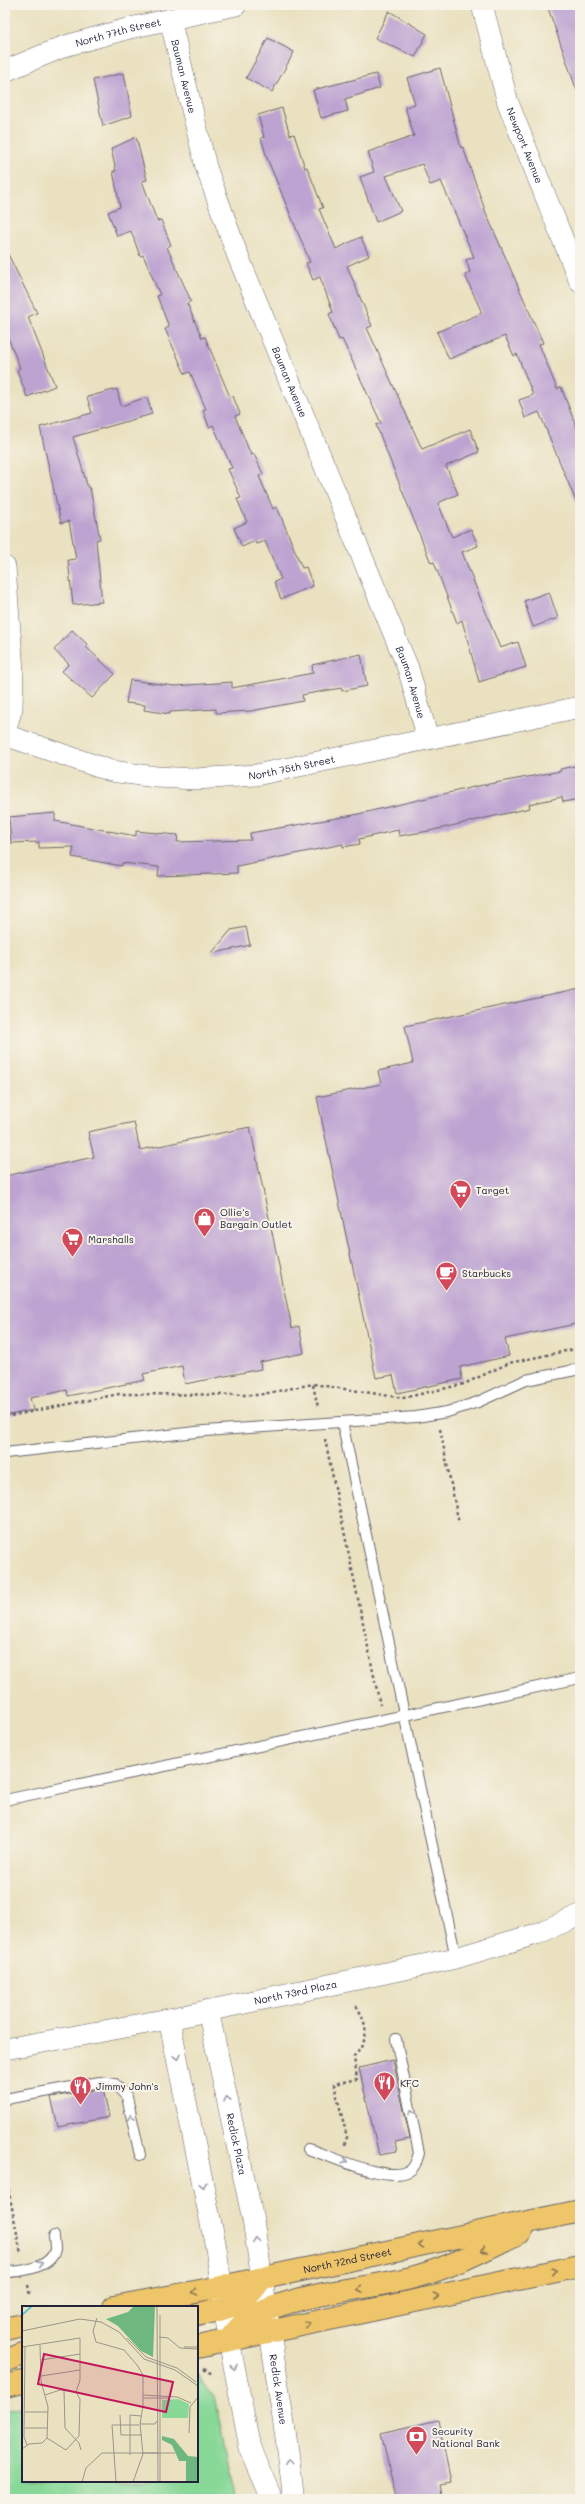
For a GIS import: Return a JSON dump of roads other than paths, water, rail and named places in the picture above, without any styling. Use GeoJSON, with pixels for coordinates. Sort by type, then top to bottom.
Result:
{"type":"FeatureCollection","features":[{"type":"Feature","properties":{"kind":"main road","name":"North 72nd Street"},"geometry":{"type":"LineString","coordinates":[[119,2306],[261,2279],[580,2211]]}},
{"type":"Feature","properties":{"kind":"main road"},"geometry":{"type":"LineString","coordinates":[[267,2322],[302,2300],[395,2282],[440,2270],[557,2216]]}},
{"type":"Feature","properties":{"kind":"main road"},"geometry":{"type":"LineString","coordinates":[[198,2347],[229,2340],[240,2325],[267,2322],[580,2266]]}},
{"type":"Feature","properties":{"kind":"main road"},"geometry":{"type":"LineString","coordinates":[[198,2315],[225,2309],[251,2295],[261,2279]]}},
{"type":"Feature","properties":{"kind":"main road"},"geometry":{"type":"LineString","coordinates":[[5,2329],[22,2325]]}},
{"type":"Feature","properties":{"kind":"main road"},"geometry":{"type":"LineString","coordinates":[[5,2361],[22,2354]]}},
{"type":"Feature","properties":{"kind":"main road"},"geometry":{"type":"LineString","coordinates":[[5,2386],[22,2382]]}},
{"type":"Feature","properties":{"kind":"street","name":"North 77th Street"},"geometry":{"type":"LineString","coordinates":[[5,70],[65,46],[170,19],[236,5]]}},
{"type":"Feature","properties":{"kind":"street","name":"Newport Avenue"},"geometry":{"type":"LineString","coordinates":[[482,5],[508,103],[580,282]]}},
{"type":"Feature","properties":{"kind":"street","name":"Bauman Avenue"},"geometry":{"type":"LineString","coordinates":[[170,19],[208,174],[237,254],[408,668],[428,739]]}},
{"type":"Feature","properties":{"kind":"street"},"geometry":{"type":"LineString","coordinates":[[5,567],[13,671],[12,708],[5,731]]}},
{"type":"Feature","properties":{"kind":"street","name":"North 75th Street"},"geometry":{"type":"LineString","coordinates":[[5,735],[111,771],[156,777],[196,779],[256,775],[580,707]]}},
{"type":"Feature","properties":{"kind":"street","name":"North 73rd Plaza"},"geometry":{"type":"LineString","coordinates":[[5,2049],[169,2019],[456,1958],[536,1934],[580,1915]]}},
{"type":"Feature","properties":{"kind":"street","name":"Redick Plaza"},"geometry":{"type":"LineString","coordinates":[[208,2010],[253,2220],[261,2279]]}},
{"type":"Feature","properties":{"kind":"street"},"geometry":{"type":"LineString","coordinates":[[169,2019],[212,2227],[229,2340],[250,2448],[272,2499]]}},
{"type":"Feature","properties":{"kind":"street","name":"Redick Avenue"},"geometry":{"type":"LineString","coordinates":[[261,2279],[288,2451],[293,2492],[291,2499]]}},
{"type":"Feature","properties":{"kind":"lane"},"geometry":{"type":"LineString","coordinates":[[5,1453],[205,1431],[436,1414],[478,1402],[526,1380],[580,1369]]}},
{"type":"Feature","properties":{"kind":"lane"},"geometry":{"type":"LineString","coordinates":[[342,1422],[403,1717],[456,1958]]}},
{"type":"Feature","properties":{"kind":"lane"},"geometry":{"type":"LineString","coordinates":[[5,1800],[403,1717],[580,1678]]}},
{"type":"Feature","properties":{"kind":"lane"},"geometry":{"type":"LineString","coordinates":[[308,2148],[340,2160],[392,2175],[410,2171],[416,2163],[419,2153],[418,2141],[396,2039]]}},
{"type":"Feature","properties":{"kind":"lane"},"geometry":{"type":"LineString","coordinates":[[5,2099],[100,2082],[115,2084],[127,2097],[140,2155]]}},
{"type":"Feature","properties":{"kind":"lane"},"geometry":{"type":"LineString","coordinates":[[5,2272],[39,2267],[50,2258],[55,2250],[54,2236]]}},
{"type":"Feature","properties":{"kind":"place","name":"Target"},"geometry":{"type":"Point","coordinates":[460,1210]}},
{"type":"Feature","properties":{"kind":"place","name":"Ollie's Bargain Outlet"},"geometry":{"type":"Point","coordinates":[205,1238]}},
{"type":"Feature","properties":{"kind":"place","name":"Marshalls"},"geometry":{"type":"Point","coordinates":[73,1258]}},
{"type":"Feature","properties":{"kind":"place","name":"Starbucks"},"geometry":{"type":"Point","coordinates":[446,1292]}},
{"type":"Feature","properties":{"kind":"place","name":"KFC"},"geometry":{"type":"Point","coordinates":[385,2102]}},
{"type":"Feature","properties":{"kind":"place","name":"Jimmy John's"},"geometry":{"type":"Point","coordinates":[80,2106]}},
{"type":"Feature","properties":{"kind":"place","name":"Security National Bank"},"geometry":{"type":"Point","coordinates":[416,2456]}}]}
